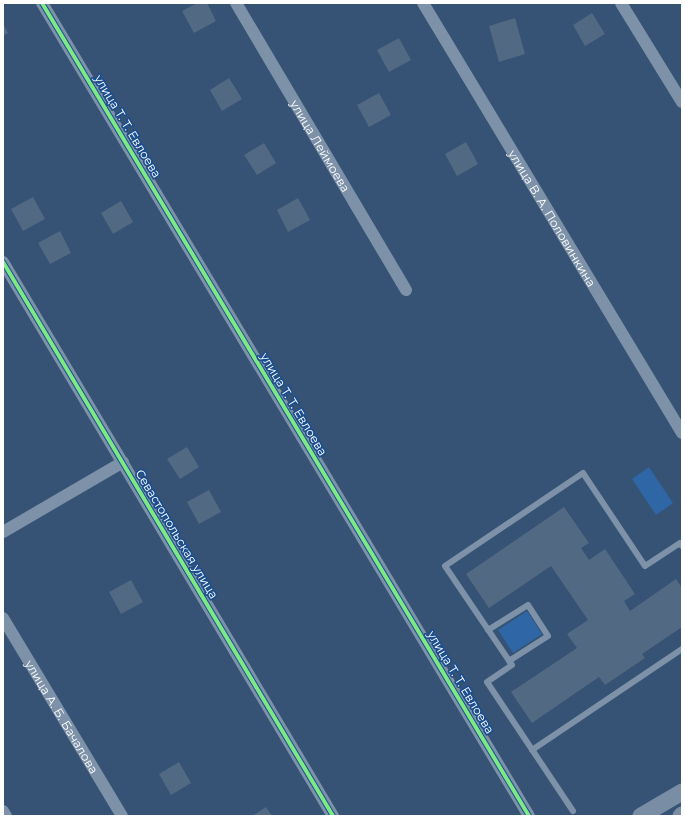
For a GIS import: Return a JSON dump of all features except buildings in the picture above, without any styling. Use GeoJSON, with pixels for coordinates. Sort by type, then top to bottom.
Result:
{"type":"FeatureCollection","features":[{"type":"Feature","properties":{"kind":"street","name":"улица Т. Т. Евлоева"},"geometry":{"type":"LineString","coordinates":[[42,3],[529,816]]}},
{"type":"Feature","properties":{"kind":"street","name":"улица Леймоева"},"geometry":{"type":"LineString","coordinates":[[236,3],[406,290]]}},
{"type":"Feature","properties":{"kind":"street","name":"улица В. А. Половинкина"},"geometry":{"type":"LineString","coordinates":[[423,3],[682,433]]}},
{"type":"Feature","properties":{"kind":"street"},"geometry":{"type":"LineString","coordinates":[[621,3],[682,102]]}},
{"type":"Feature","properties":{"kind":"street","name":"Севастопольская улица"},"geometry":{"type":"LineString","coordinates":[[3,262],[333,816]]}},
{"type":"Feature","properties":{"kind":"street"},"geometry":{"type":"LineString","coordinates":[[3,532],[123,462]]}},
{"type":"Feature","properties":{"kind":"street","name":"улица А. Б. Бачалова"},"geometry":{"type":"LineString","coordinates":[[3,618],[122,816]]}},
{"type":"Feature","properties":{"kind":"street"},"geometry":{"type":"LineString","coordinates":[[641,816],[682,792]]}},
{"type":"Feature","properties":{"kind":"street"},"geometry":{"type":"LineString","coordinates":[[3,811],[6,816]]}},
{"type":"Feature","properties":{"kind":"lane"},"geometry":{"type":"LineString","coordinates":[[573,811],[487,682],[512,665],[445,566],[583,473],[645,566],[680,543],[682,546]]}},
{"type":"Feature","properties":{"kind":"lane"},"geometry":{"type":"LineString","coordinates":[[488,630],[528,605],[548,636],[509,661]]}},
{"type":"Feature","properties":{"kind":"lane"},"geometry":{"type":"LineString","coordinates":[[532,750],[682,649]]}},
{"type":"Feature","properties":{"kind":"shaded area"},"geometry":{"type":"Polygon","coordinates":[[[649,467],[673,503],[656,515],[632,479],[649,467]]]}},
{"type":"Feature","properties":{"kind":"shaded area"},"geometry":{"type":"Polygon","coordinates":[[[527,611],[542,634],[513,653],[498,630],[527,611]]]}},
{"type":"Feature","properties":{"kind":"cycle path"},"geometry":{"type":"LineString","coordinates":[[42,3],[529,816]]}},
{"type":"Feature","properties":{"kind":"cycle path"},"geometry":{"type":"LineString","coordinates":[[3,262],[333,816]]}}]}
